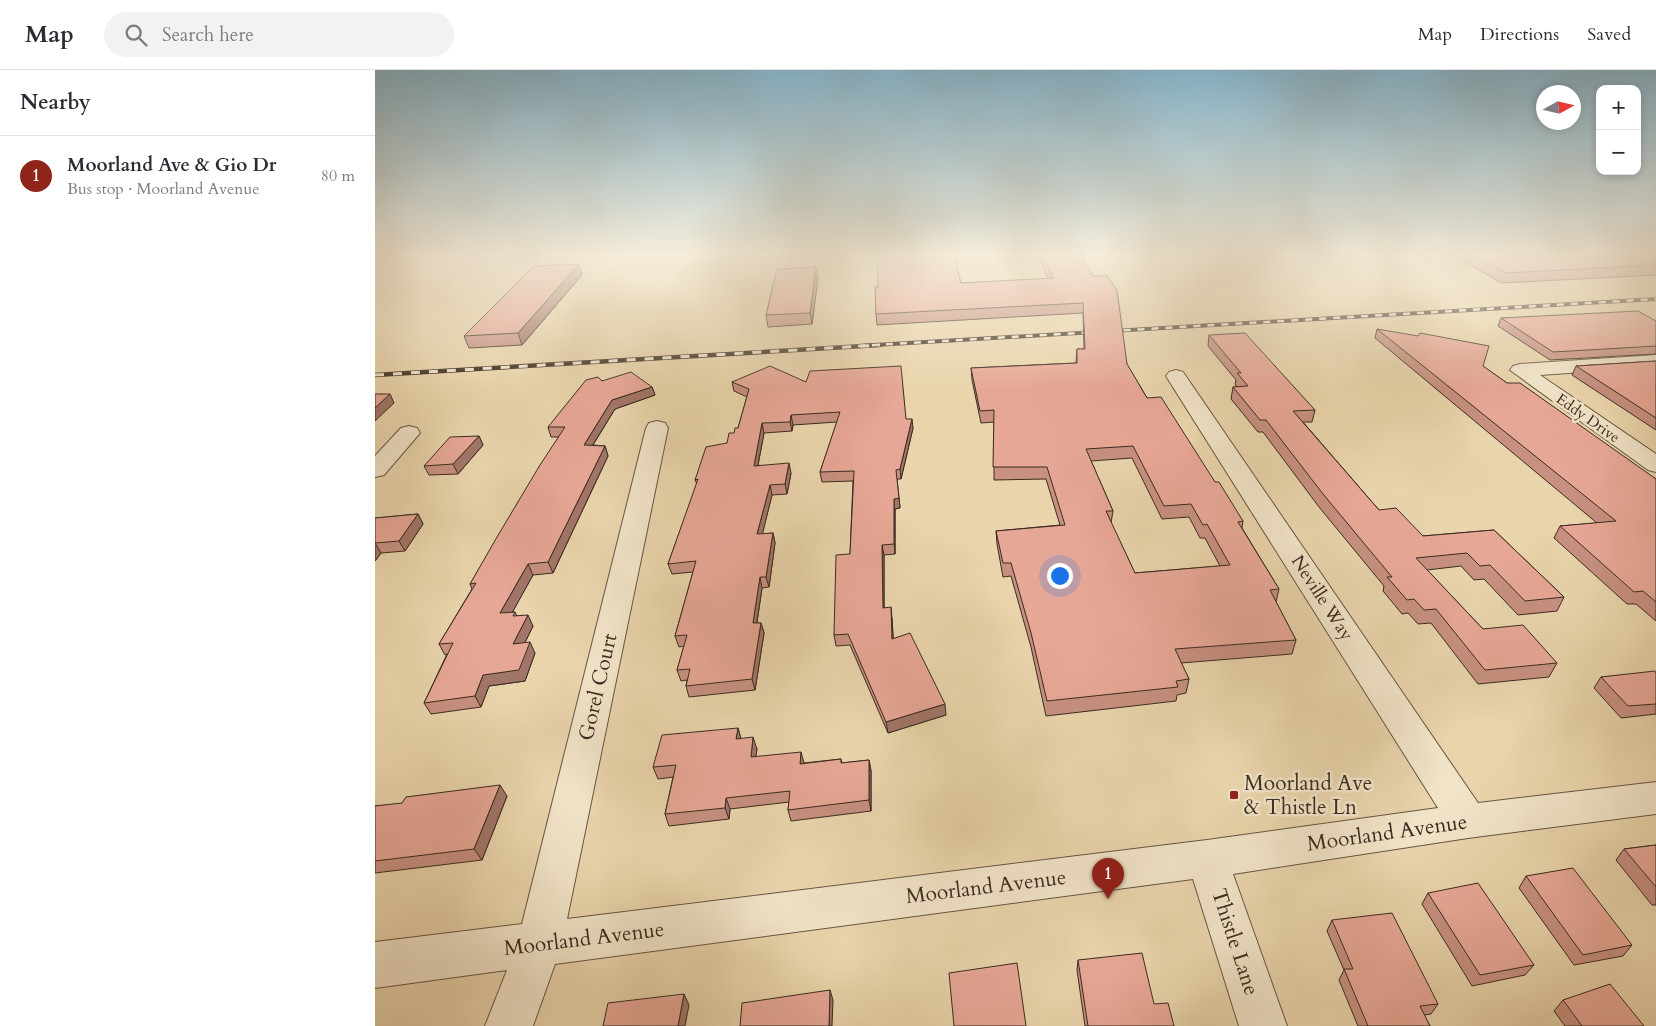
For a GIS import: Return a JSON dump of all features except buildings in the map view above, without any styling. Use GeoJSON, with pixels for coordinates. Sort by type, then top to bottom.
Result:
{"type":"FeatureCollection","features":[{"type":"Feature","properties":{"kind":"street","name":"Eddy Drive"},"geometry":{"type":"LineString","coordinates":[[1656,361],[1519,370],[1656,465]]}},
{"type":"Feature","properties":{"kind":"street","name":"Neville Way"},"geometry":{"type":"LineString","coordinates":[[1176,376],[1468,821]]}},
{"type":"Feature","properties":{"kind":"street","name":"Gorel Court"},"geometry":{"type":"LineString","coordinates":[[509,1026],[539,946],[657,428]]}},
{"type":"Feature","properties":{"kind":"street"},"geometry":{"type":"LineString","coordinates":[[375,470],[409,433]]}},
{"type":"Feature","properties":{"kind":"street","name":"Moorland Avenue"},"geometry":{"type":"LineString","coordinates":[[375,965],[539,946],[1207,859],[1468,821],[1656,798]]}},
{"type":"Feature","properties":{"kind":"street","name":"Thistle Lane"},"geometry":{"type":"LineString","coordinates":[[1207,859],[1263,1026]]}},
{"type":"Feature","properties":{"kind":"railway"},"geometry":{"type":"LineString","coordinates":[[858,346],[1646,300]]}},
{"type":"Feature","properties":{"kind":"railway"},"geometry":{"type":"LineString","coordinates":[[375,375],[880,345]]}},
{"type":"Feature","properties":{"kind":"place","name":"Moorland Ave & Thistle Ln"},"geometry":{"type":"Point","coordinates":[1234,795]}},
{"type":"Feature","properties":{"kind":"place","name":"Moorland Ave & Gio Dr"},"geometry":{"type":"Point","coordinates":[1108,899]}}]}
